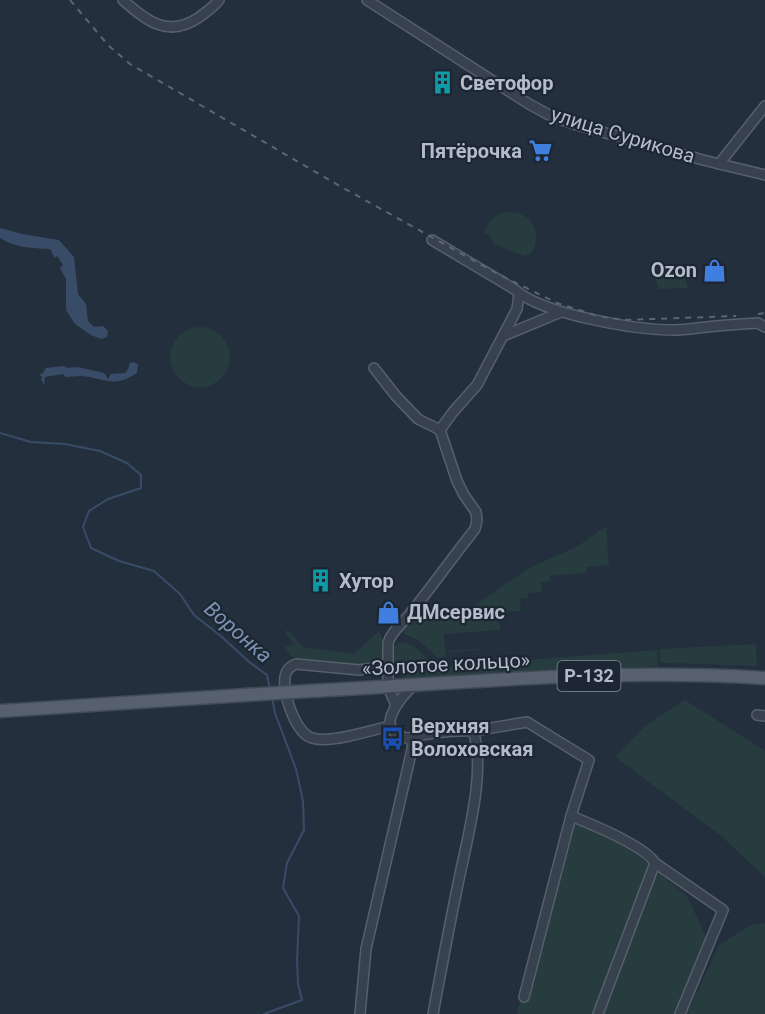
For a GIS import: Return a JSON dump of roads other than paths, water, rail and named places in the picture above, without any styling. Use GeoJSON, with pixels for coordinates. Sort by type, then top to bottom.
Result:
{"type":"FeatureCollection","features":[{"type":"Feature","properties":{"kind":"main road","name":"«Золотое кольцо»"},"geometry":{"type":"LineString","coordinates":[[0,711],[583,676],[658,675],[765,678]]}},
{"type":"Feature","properties":{"kind":"street"},"geometry":{"type":"LineString","coordinates":[[123,0],[147,20],[171,28],[193,21],[213,8],[219,0]]}},
{"type":"Feature","properties":{"kind":"street","name":"улица Сурикова"},"geometry":{"type":"LineString","coordinates":[[367,0],[551,116],[765,175]]}},
{"type":"Feature","properties":{"kind":"street"},"geometry":{"type":"LineString","coordinates":[[719,164],[765,106]]}},
{"type":"Feature","properties":{"kind":"street"},"geometry":{"type":"LineString","coordinates":[[432,240],[519,294],[561,312],[607,323],[667,330],[762,325]]}},
{"type":"Feature","properties":{"kind":"street"},"geometry":{"type":"LineString","coordinates":[[440,430],[477,385],[517,309],[519,294]]}},
{"type":"Feature","properties":{"kind":"street"},"geometry":{"type":"LineString","coordinates":[[503,336],[561,312]]}},
{"type":"Feature","properties":{"kind":"street"},"geometry":{"type":"LineString","coordinates":[[374,368],[418,419],[440,430],[464,495],[476,512],[477,525],[390,638],[388,687],[396,705]]}},
{"type":"Feature","properties":{"kind":"street"},"geometry":{"type":"LineString","coordinates":[[388,663],[359,670],[296,664],[288,670],[285,682],[295,719],[301,730],[312,738],[334,739],[390,726]]}},
{"type":"Feature","properties":{"kind":"street"},"geometry":{"type":"LineString","coordinates":[[360,1014],[366,949],[413,743],[408,738],[396,734],[390,726],[390,721],[396,705],[414,685]]}},
{"type":"Feature","properties":{"kind":"street"},"geometry":{"type":"LineString","coordinates":[[408,738],[444,731],[473,731],[526,722],[589,760],[524,997]]}},
{"type":"Feature","properties":{"kind":"street"},"geometry":{"type":"LineString","coordinates":[[433,1014],[473,805],[478,764],[477,742],[473,731]]}},
{"type":"Feature","properties":{"kind":"street"},"geometry":{"type":"LineString","coordinates":[[572,816],[611,833],[654,859],[655,862],[723,910],[680,1014]]}},
{"type":"Feature","properties":{"kind":"street"},"geometry":{"type":"LineString","coordinates":[[598,1014],[655,862]]}},
{"type":"Feature","properties":{"kind":"water"},"geometry":{"type":"Polygon","coordinates":[[[0,228],[59,240],[74,257],[78,294],[86,304],[88,321],[94,327],[103,326],[108,331],[107,337],[101,339],[91,335],[75,324],[66,310],[66,279],[60,268],[63,265],[57,256],[55,258],[50,249],[12,244],[0,238],[0,228]]]}},
{"type":"Feature","properties":{"kind":"water"},"geometry":{"type":"Polygon","coordinates":[[[130,363],[138,364],[137,373],[115,382],[81,376],[66,377],[63,374],[45,377],[44,385],[39,374],[42,374],[46,368],[78,367],[104,373],[108,379],[111,374],[125,373],[130,363]]]}},
{"type":"Feature","properties":{"kind":"waterway","name":"Воронка"},"geometry":{"type":"LineString","coordinates":[[0,433],[31,442],[65,444],[100,451],[127,463],[141,475],[141,488],[108,499],[89,511],[83,527],[91,548],[119,561],[154,571],[180,594],[194,615],[267,675],[270,689]]}},
{"type":"Feature","properties":{"kind":"waterway","name":"Воронка"},"geometry":{"type":"LineString","coordinates":[[264,1014],[302,1000],[298,984],[297,960],[299,916],[283,888],[287,863],[304,830],[303,801],[296,769],[275,713],[272,698]]}},
{"type":"Feature","properties":{"kind":"railway"},"geometry":{"type":"LineString","coordinates":[[70,0],[108,45],[130,64],[338,185],[496,273],[557,303],[598,316],[624,320],[736,316]]}},
{"type":"Feature","properties":{"kind":"railway"},"geometry":{"type":"LineString","coordinates":[[758,314],[765,313]]}},
{"type":"Feature","properties":{"kind":"place","name":"Светофор"},"geometry":{"type":"Point","coordinates":[442,83]}},
{"type":"Feature","properties":{"kind":"place","name":"Пятёрочка"},"geometry":{"type":"Point","coordinates":[540,151]}},
{"type":"Feature","properties":{"kind":"place","name":"Ozon"},"geometry":{"type":"Point","coordinates":[715,270]}},
{"type":"Feature","properties":{"kind":"place","name":"Хутор"},"geometry":{"type":"Point","coordinates":[321,581]}},
{"type":"Feature","properties":{"kind":"place","name":"ДМсервис"},"geometry":{"type":"Point","coordinates":[389,612]}},
{"type":"Feature","properties":{"kind":"place","name":"Верхняя Волоховская"},"geometry":{"type":"Point","coordinates":[393,738]}}]}
